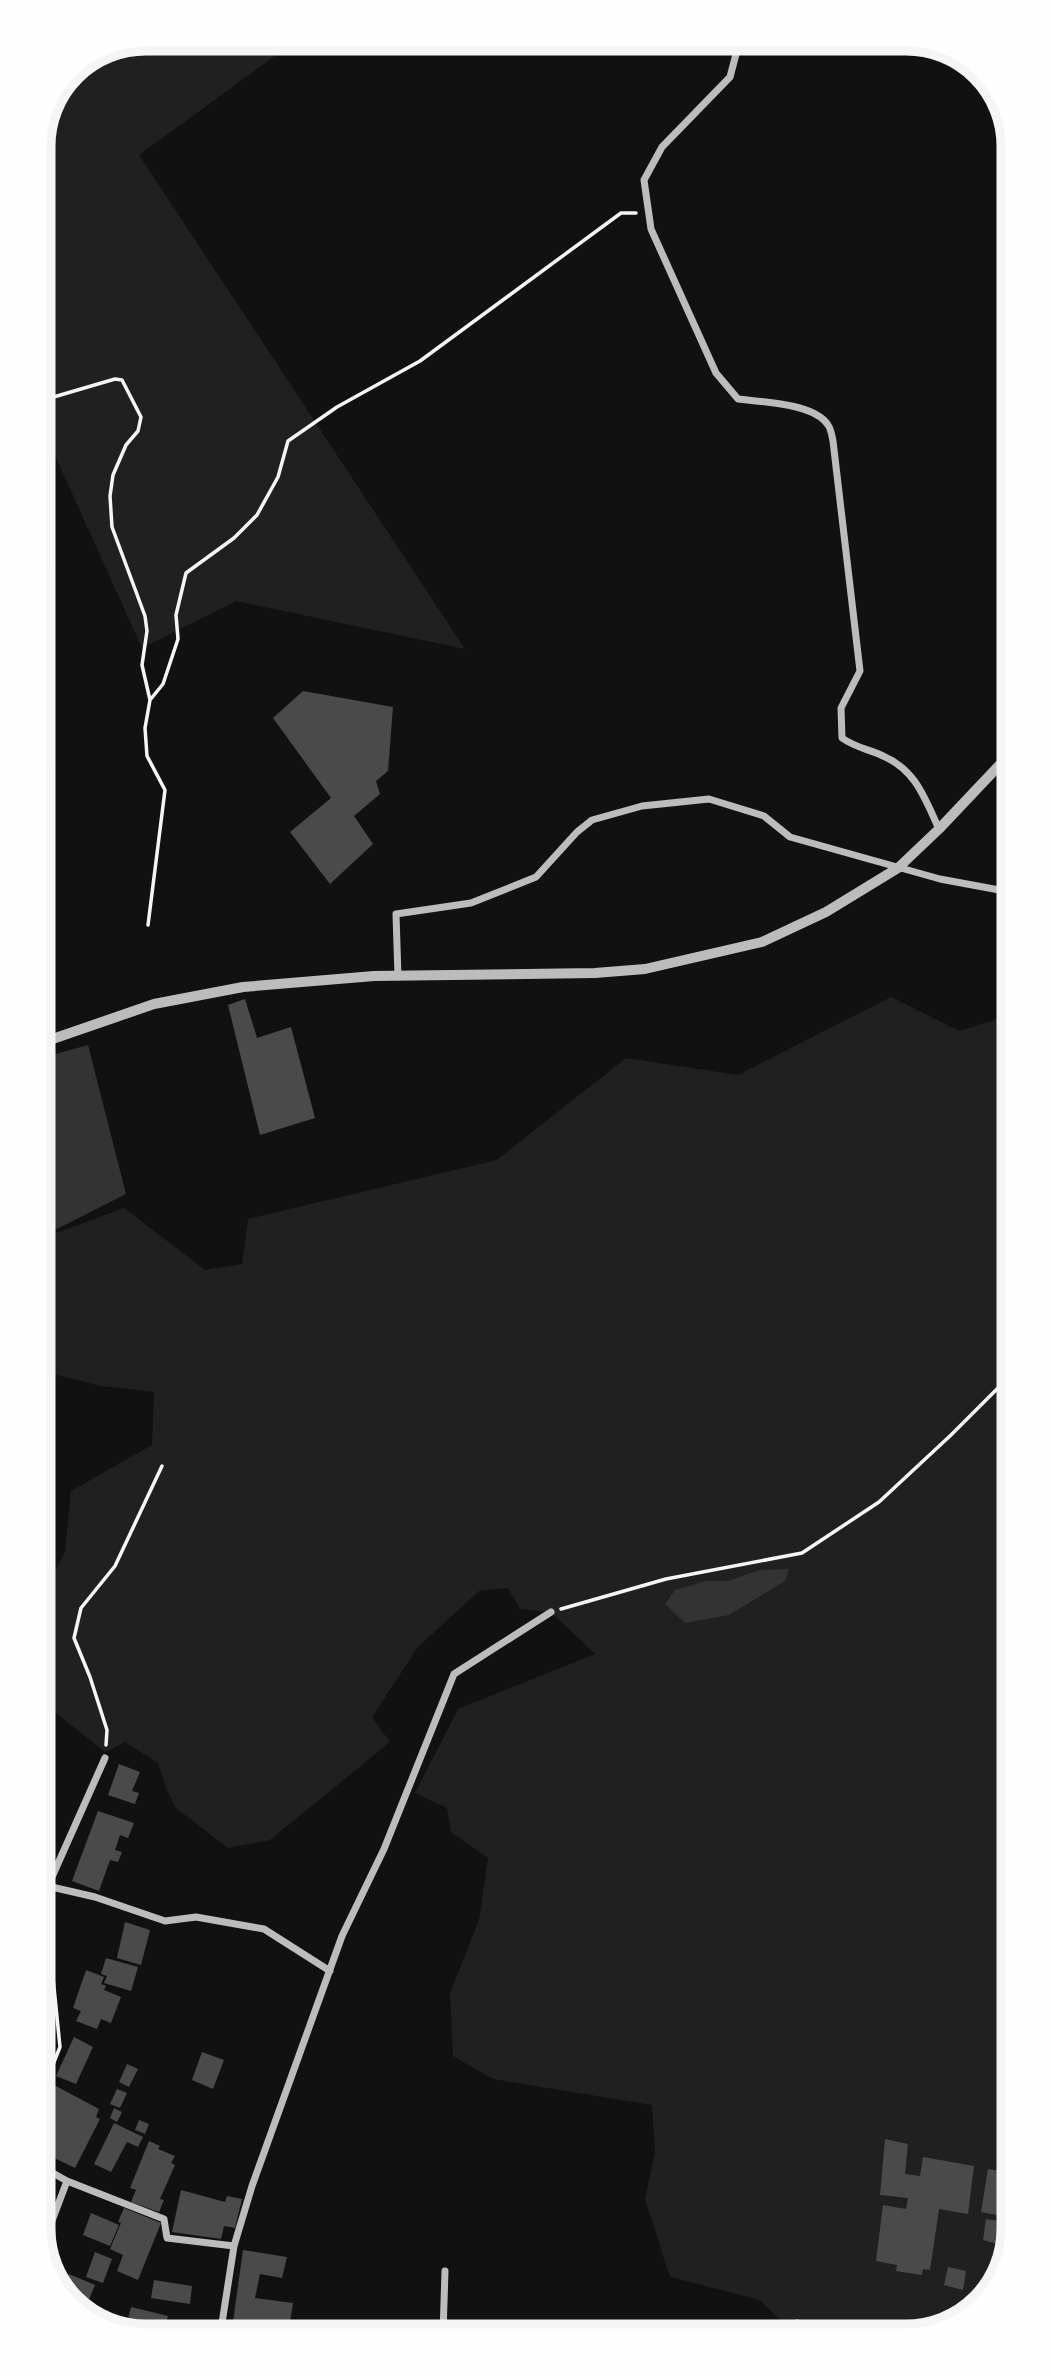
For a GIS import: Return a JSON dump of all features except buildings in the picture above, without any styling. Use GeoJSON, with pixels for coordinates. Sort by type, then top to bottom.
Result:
{"type":"FeatureCollection","features":[{"type":"Feature","properties":{"kind":"street"},"geometry":{"type":"LineString","coordinates":[[737,51],[730,77],[663,147],[644,180],[651,229],[716,373],[738,399],[797,407],[812,412],[828,424],[833,441],[860,671],[841,708],[842,738],[854,747],[881,755],[901,765],[917,782],[939,829]]}},
{"type":"Feature","properties":{"kind":"street"},"geometry":{"type":"LineString","coordinates":[[51,1040],[154,1004],[222,991],[374,976],[645,970],[762,942],[826,912],[898,867],[939,829],[1001,763]]}},
{"type":"Feature","properties":{"kind":"street"},"geometry":{"type":"LineString","coordinates":[[398,977],[396,914],[471,903],[536,877],[577,832],[592,820],[642,806],[709,799],[764,816],[790,837],[940,879],[1001,890]]}},
{"type":"Feature","properties":{"kind":"street"},"geometry":{"type":"LineString","coordinates":[[222,2324],[234,2246],[252,2186],[342,1936],[384,1849],[454,1674],[551,1612]]}},
{"type":"Feature","properties":{"kind":"street"},"geometry":{"type":"LineString","coordinates":[[51,1875],[105,1758]]}},
{"type":"Feature","properties":{"kind":"street"},"geometry":{"type":"LineString","coordinates":[[51,1887],[95,1897],[165,1921],[195,1917],[264,1929],[330,1971]]}},
{"type":"Feature","properties":{"kind":"street"},"geometry":{"type":"LineString","coordinates":[[51,2172],[67,2181],[164,2219],[167,2238],[234,2246]]}},
{"type":"Feature","properties":{"kind":"street"},"geometry":{"type":"LineString","coordinates":[[51,2223],[67,2181]]}},
{"type":"Feature","properties":{"kind":"street"},"geometry":{"type":"LineString","coordinates":[[443,2324],[445,2271]]}},
{"type":"Feature","properties":{"kind":"path"},"geometry":{"type":"LineString","coordinates":[[150,700],[163,684],[178,639],[176,615],[186,573],[234,538],[257,515],[278,477],[288,441],[337,407],[420,361],[621,214],[648,213]]}},
{"type":"Feature","properties":{"kind":"path"},"geometry":{"type":"LineString","coordinates":[[51,398],[115,379],[122,380],[141,417],[138,430],[126,445],[113,475],[110,496],[112,527],[145,616],[147,631],[142,665],[150,700],[145,728],[147,756],[165,790],[148,925]]}},
{"type":"Feature","properties":{"kind":"path"},"geometry":{"type":"LineString","coordinates":[[551,1612],[666,1579],[802,1553],[879,1502],[951,1436],[1001,1385]]}},
{"type":"Feature","properties":{"kind":"path"},"geometry":{"type":"LineString","coordinates":[[105,1758],[107,1730],[74,1638],[81,1608],[115,1566],[162,1465]]}},
{"type":"Feature","properties":{"kind":"path"},"geometry":{"type":"LineString","coordinates":[[51,1958],[60,2047],[51,2070]]}},
{"type":"Feature","properties":{"kind":"path"},"geometry":{"type":"LineString","coordinates":[[994,2264],[1000,2243]]}},
{"type":"Feature","properties":{"kind":"shaded area"},"geometry":{"type":"Polygon","coordinates":[[[146,51],[282,51],[139,155],[465,649],[236,601],[142,648],[51,447],[51,140],[54,121],[70,88],[83,74],[98,63],[115,56],[146,51]]]}},
{"type":"Feature","properties":{"kind":"shaded area"},"geometry":{"type":"Polygon","coordinates":[[[891,997],[959,1031],[992,1021],[1001,1014],[1001,2229],[996,2260],[982,2287],[964,2305],[925,2322],[787,2324],[760,2300],[670,2277],[645,2199],[655,2153],[652,2105],[493,2079],[453,2056],[450,1993],[479,1920],[488,1858],[451,1832],[447,1808],[415,1793],[458,1709],[595,1654],[551,1612],[520,1609],[508,1588],[479,1591],[418,1647],[372,1717],[390,1742],[270,1840],[228,1848],[176,1808],[158,1763],[125,1742],[105,1752],[51,1709],[51,1580],[65,1552],[71,1491],[152,1445],[154,1392],[102,1386],[51,1373],[51,1235],[124,1208],[205,1270],[242,1264],[248,1219],[497,1160],[626,1058],[738,1075],[891,997]]]}},
{"type":"Feature","properties":{"kind":"shaded area"},"geometry":{"type":"Polygon","coordinates":[[[88,1045],[126,1194],[51,1232],[51,1055],[88,1045]]]}},
{"type":"Feature","properties":{"kind":"shaded area"},"geometry":{"type":"Polygon","coordinates":[[[789,1569],[785,1581],[729,1615],[685,1623],[665,1604],[675,1590],[706,1581],[728,1581],[760,1570],[789,1569]]]}}]}
